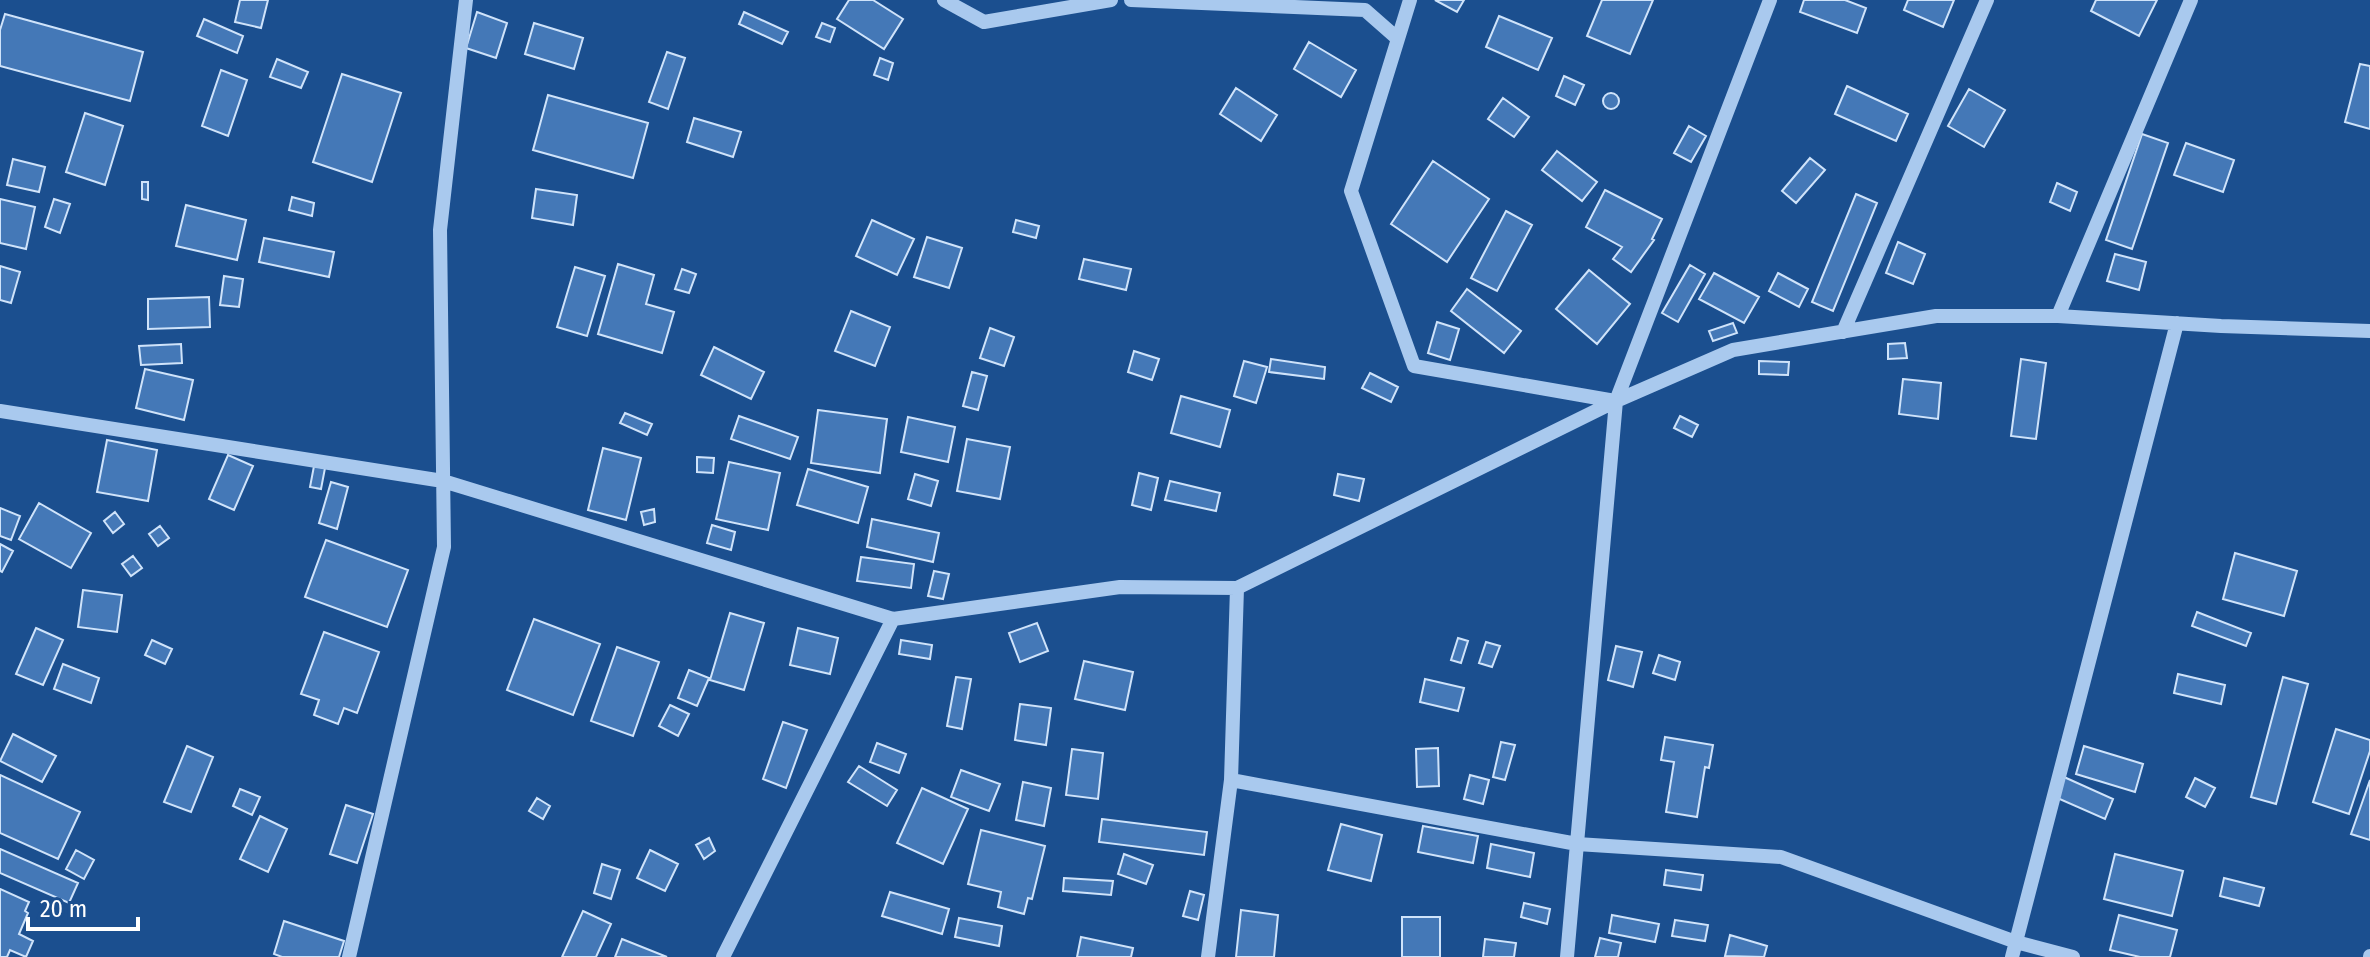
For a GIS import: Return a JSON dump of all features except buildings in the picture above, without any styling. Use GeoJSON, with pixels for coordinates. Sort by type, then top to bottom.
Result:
{"type":"FeatureCollection","features":[{"type":"Feature","properties":{"kind":"street"},"geometry":{"type":"LineString","coordinates":[[349,957],[444,547],[440,230],[466,0]]}},
{"type":"Feature","properties":{"kind":"street"},"geometry":{"type":"LineString","coordinates":[[944,0],[984,22],[1111,0]]}},
{"type":"Feature","properties":{"kind":"street"},"geometry":{"type":"LineString","coordinates":[[1131,0],[1365,10],[1398,39]]}},
{"type":"Feature","properties":{"kind":"street"},"geometry":{"type":"LineString","coordinates":[[1410,0],[1351,191],[1414,366],[1616,401]]}},
{"type":"Feature","properties":{"kind":"street"},"geometry":{"type":"LineString","coordinates":[[1567,957],[1616,401],[1770,0]]}},
{"type":"Feature","properties":{"kind":"street"},"geometry":{"type":"LineString","coordinates":[[1843,332],[1987,0]]}},
{"type":"Feature","properties":{"kind":"street"},"geometry":{"type":"LineString","coordinates":[[2058,316],[2191,0]]}},
{"type":"Feature","properties":{"kind":"street"},"geometry":{"type":"LineString","coordinates":[[0,411],[443,481],[893,619],[1120,587],[1237,588],[1616,401],[1733,350],[1936,316],[2058,316],[2370,331]]}},
{"type":"Feature","properties":{"kind":"street"},"geometry":{"type":"LineString","coordinates":[[2012,957],[2177,323]]}},
{"type":"Feature","properties":{"kind":"street"},"geometry":{"type":"LineString","coordinates":[[1208,957],[1231,780],[1237,588]]}},
{"type":"Feature","properties":{"kind":"street"},"geometry":{"type":"LineString","coordinates":[[723,957],[893,619]]}},
{"type":"Feature","properties":{"kind":"street"},"geometry":{"type":"LineString","coordinates":[[1231,780],[1577,844],[1781,857],[2016,942],[2073,957]]}}]}
